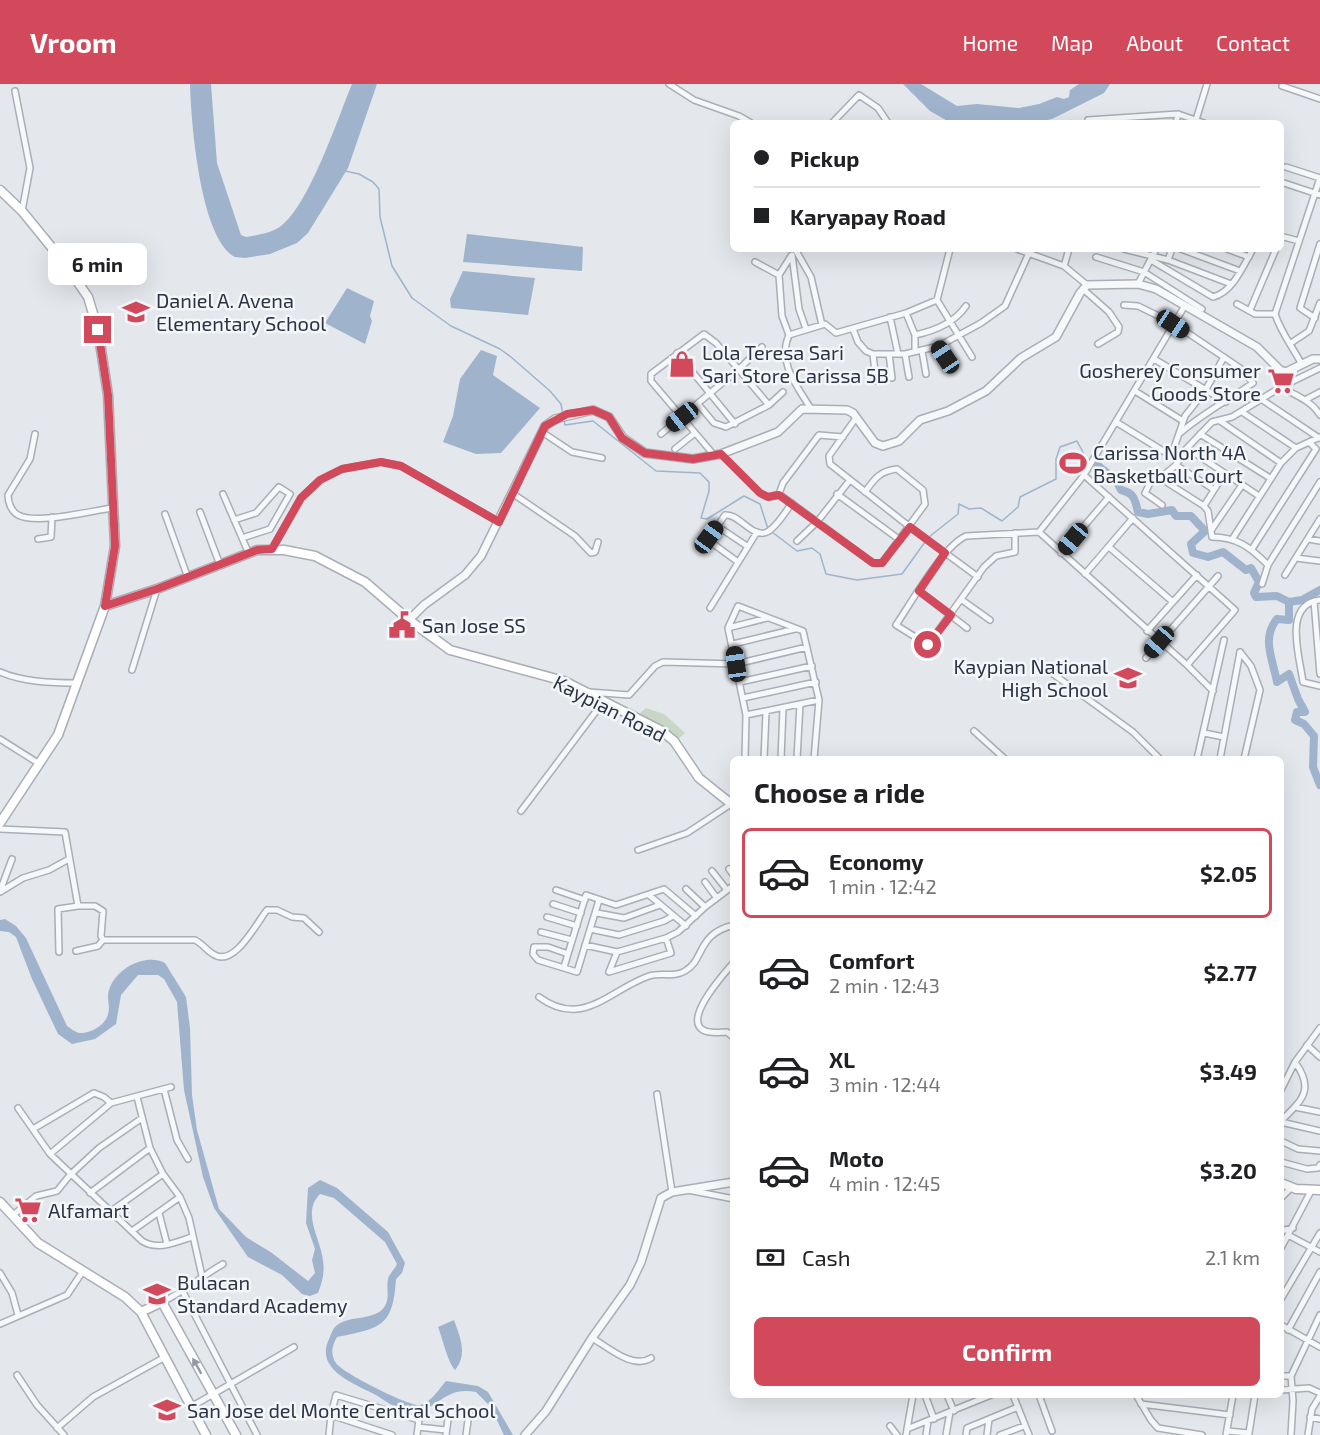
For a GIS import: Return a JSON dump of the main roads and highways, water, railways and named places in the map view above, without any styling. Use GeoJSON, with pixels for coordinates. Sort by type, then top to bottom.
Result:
{"type":"FeatureCollection","features":[{"type":"Feature","properties":{"kind":"main road"},"geometry":{"type":"LineString","coordinates":[[0,190],[21,211],[66,265],[88,297],[98,330],[108,395],[115,546],[105,606],[58,735],[0,823]]}},
{"type":"Feature","properties":{"kind":"main road","name":"Kaypian Road"},"geometry":{"type":"LineString","coordinates":[[105,606],[188,578],[249,554],[272,549],[315,556],[365,582],[409,620],[450,650],[564,681],[662,731],[674,741],[699,778],[730,803]]}},
{"type":"Feature","properties":{"kind":"main road"},"geometry":{"type":"LineString","coordinates":[[1284,1184],[1315,1190]]}},
{"type":"Feature","properties":{"kind":"main road"},"geometry":{"type":"LineString","coordinates":[[0,1202],[38,1243],[130,1301],[141,1312],[206,1435]]}},
{"type":"Feature","properties":{"kind":"main road"},"geometry":{"type":"LineString","coordinates":[[141,1312],[162,1302],[236,1435]]}},
{"type":"Feature","properties":{"kind":"water"},"geometry":{"type":"Polygon","coordinates":[[[190,84],[211,84],[217,163],[241,235],[246,237],[273,230],[281,226],[292,215],[322,160],[352,84],[377,84],[348,168],[308,233],[297,243],[270,254],[245,258],[235,257],[223,246],[213,228],[200,178],[195,150],[190,84]]]}},
{"type":"Feature","properties":{"kind":"water"},"geometry":{"type":"Polygon","coordinates":[[[903,84],[921,84],[957,106],[977,104],[1019,108],[1057,97],[1064,99],[1069,97],[1070,90],[1079,84],[1110,84],[1104,93],[1048,120],[946,120],[930,111],[903,84]]]}},
{"type":"Feature","properties":{"kind":"water"},"geometry":{"type":"Polygon","coordinates":[[[467,234],[583,247],[582,271],[463,262],[467,234]]]}},
{"type":"Feature","properties":{"kind":"water"},"geometry":{"type":"Polygon","coordinates":[[[463,271],[535,278],[528,315],[451,308],[450,299],[463,271]]]}},
{"type":"Feature","properties":{"kind":"water"},"geometry":{"type":"Polygon","coordinates":[[[347,288],[374,301],[370,316],[372,321],[365,344],[325,323],[347,288]]]}},
{"type":"Feature","properties":{"kind":"water"},"geometry":{"type":"Polygon","coordinates":[[[481,350],[497,356],[493,375],[540,408],[501,453],[476,454],[443,442],[453,416],[460,379],[481,350]]]}},
{"type":"Feature","properties":{"kind":"water"},"geometry":{"type":"Polygon","coordinates":[[[5,919],[16,926],[26,938],[67,1026],[79,1033],[92,1030],[107,1018],[109,990],[120,973],[136,963],[148,960],[165,963],[186,997],[190,1028],[192,1095],[197,1130],[219,1209],[246,1237],[272,1253],[308,1281],[315,1273],[312,1260],[315,1249],[306,1223],[308,1188],[320,1180],[337,1188],[388,1232],[405,1263],[402,1273],[396,1279],[392,1307],[387,1317],[374,1328],[337,1337],[332,1350],[336,1363],[375,1388],[412,1404],[423,1404],[431,1399],[446,1381],[478,1386],[488,1392],[513,1435],[504,1435],[490,1406],[476,1392],[454,1393],[424,1409],[404,1410],[348,1381],[332,1367],[327,1359],[326,1350],[334,1328],[347,1320],[375,1314],[385,1306],[388,1296],[388,1279],[397,1264],[385,1242],[334,1198],[320,1194],[312,1209],[312,1218],[324,1265],[318,1293],[310,1296],[302,1294],[282,1275],[248,1257],[214,1208],[203,1177],[184,1090],[177,1002],[164,979],[158,975],[138,975],[121,995],[116,1024],[95,1039],[72,1044],[58,1034],[32,979],[16,937],[9,932],[0,931],[0,920],[5,919]]]}},
{"type":"Feature","properties":{"kind":"water"},"geometry":{"type":"Polygon","coordinates":[[[454,1320],[462,1352],[455,1370],[438,1327],[454,1320]]]}},
{"type":"Feature","properties":{"kind":"waterway"},"geometry":{"type":"LineString","coordinates":[[345,171],[359,174],[373,182],[379,189],[380,217],[392,266],[412,298],[451,326],[500,349],[511,357],[550,391],[561,404],[563,415]]}},
{"type":"Feature","properties":{"kind":"waterway"},"geometry":{"type":"LineString","coordinates":[[564,420],[565,425],[593,421],[656,471],[700,473],[709,482],[709,491],[701,518],[707,519],[744,496],[760,504],[768,529]]}},
{"type":"Feature","properties":{"kind":"waterway"},"geometry":{"type":"LineString","coordinates":[[929,537],[958,514],[959,504],[969,509],[981,508],[1002,521],[1018,507],[1020,497],[1056,479],[1056,459],[1060,447],[1077,441],[1085,456]]}},
{"type":"Feature","properties":{"kind":"waterway"},"geometry":{"type":"LineString","coordinates":[[1097,465],[1116,480],[1121,490],[1131,495],[1138,512],[1148,514],[1172,510],[1176,516],[1191,516],[1205,531],[1191,544],[1193,553],[1208,557],[1223,552],[1246,570],[1251,568],[1259,582],[1254,593],[1256,597],[1277,596],[1289,602],[1302,600],[1320,590]]}},
{"type":"Feature","properties":{"kind":"waterway"},"geometry":{"type":"LineString","coordinates":[[772,532],[797,551],[812,548],[820,554],[826,574],[857,580],[902,574],[925,542]]}},
{"type":"Feature","properties":{"kind":"waterway"},"geometry":{"type":"LineString","coordinates":[[1289,602],[1289,620],[1277,619],[1272,626],[1270,649],[1277,682],[1289,674],[1305,712],[1297,712],[1295,720],[1304,724],[1314,736],[1313,767],[1320,785]]}},
{"type":"Feature","properties":{"kind":"place","name":"Daniel A. Avena Elementary School"},"geometry":{"type":"Point","coordinates":[136,312]}},
{"type":"Feature","properties":{"kind":"place","name":"Lola Teresa Sari Sari Store Carissa 5B"},"geometry":{"type":"Point","coordinates":[682,364]}},
{"type":"Feature","properties":{"kind":"place","name":"Gosherey Consumer Goods Store"},"geometry":{"type":"Point","coordinates":[1281,381]}},
{"type":"Feature","properties":{"kind":"place","name":"Carissa North 4A Basketball Court"},"geometry":{"type":"Point","coordinates":[1073,463]}},
{"type":"Feature","properties":{"kind":"place","name":"San Jose SS"},"geometry":{"type":"Point","coordinates":[402,625]}},
{"type":"Feature","properties":{"kind":"place","name":"Kaypian National High School"},"geometry":{"type":"Point","coordinates":[1128,678]}},
{"type":"Feature","properties":{"kind":"place","name":"Alfamart"},"geometry":{"type":"Point","coordinates":[28,1210]}},
{"type":"Feature","properties":{"kind":"place","name":"Bulacan Standard Academy"},"geometry":{"type":"Point","coordinates":[157,1294]}},
{"type":"Feature","properties":{"kind":"place","name":"San Jose del Monte Central School"},"geometry":{"type":"Point","coordinates":[167,1410]}}]}
